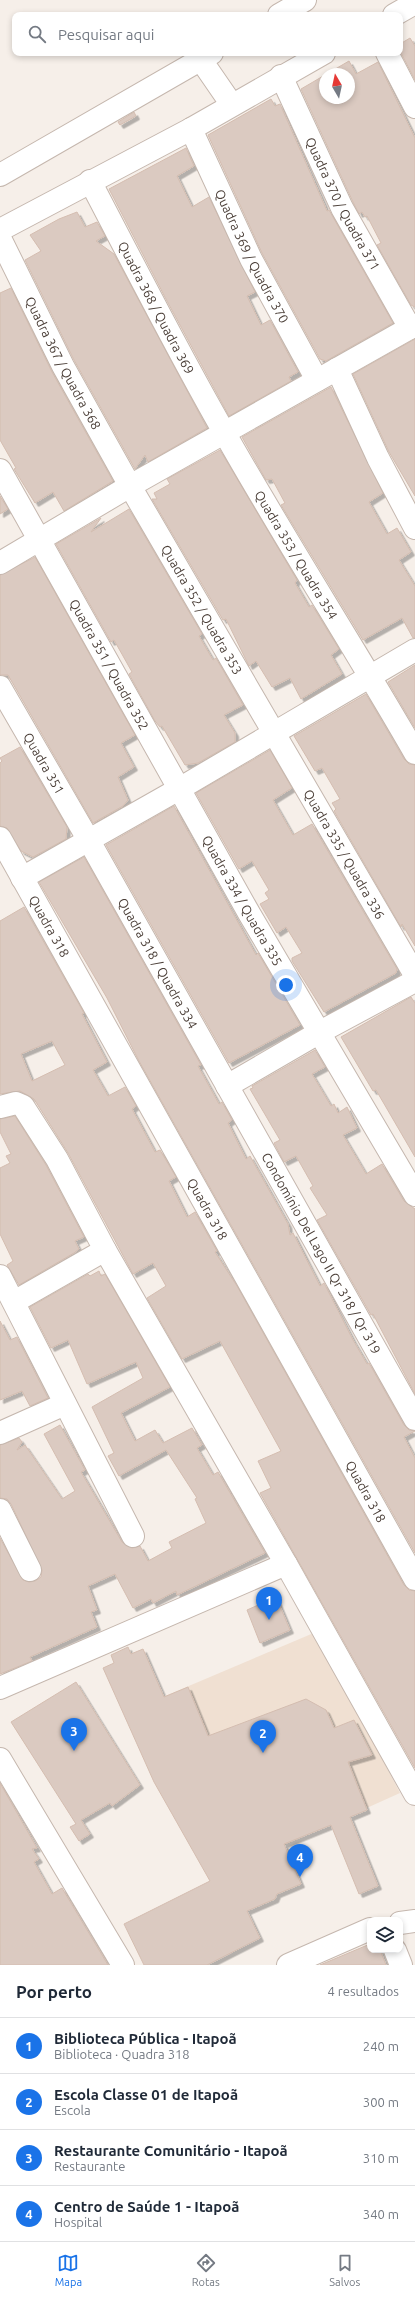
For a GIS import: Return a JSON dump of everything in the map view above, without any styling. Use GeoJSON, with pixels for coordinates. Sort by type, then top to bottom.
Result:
{"type":"FeatureCollection","features":[{"type":"Feature","properties":{"kind":"street"},"geometry":{"type":"LineString","coordinates":[[284,12],[305,0]]}},
{"type":"Feature","properties":{"kind":"street"},"geometry":{"type":"LineString","coordinates":[[399,12],[415,3]]}},
{"type":"Feature","properties":{"kind":"street"},"geometry":{"type":"LineString","coordinates":[[0,175],[207,56],[232,105]]}},
{"type":"Feature","properties":{"kind":"street"},"geometry":{"type":"LineString","coordinates":[[0,230],[90,181],[191,130],[281,76],[318,56]]}},
{"type":"Feature","properties":{"kind":"street"},"geometry":{"type":"LineString","coordinates":[[389,56],[415,107]]}},
{"type":"Feature","properties":{"kind":"street","name":"Quadra 370 / Quadra 371"},"geometry":{"type":"LineString","coordinates":[[281,76],[342,208],[412,326]]}},
{"type":"Feature","properties":{"kind":"street","name":"Quadra 369 / Quadra 370"},"geometry":{"type":"LineString","coordinates":[[191,130],[251,259],[317,380]]}},
{"type":"Feature","properties":{"kind":"street","name":"Quadra 368 / Quadra 369"},"geometry":{"type":"LineString","coordinates":[[90,181],[158,312],[224,433]]}},
{"type":"Feature","properties":{"kind":"street","name":"Quadra 367 / Quadra 368"},"geometry":{"type":"LineString","coordinates":[[0,238],[64,366],[130,486]]}},
{"type":"Feature","properties":{"kind":"street"},"geometry":{"type":"LineString","coordinates":[[0,564],[130,486],[412,326]]}},
{"type":"Feature","properties":{"kind":"street"},"geometry":{"type":"LineString","coordinates":[[337,369],[378,458],[415,528]]}},
{"type":"Feature","properties":{"kind":"street","name":"Quadra 353 / Quadra 354"},"geometry":{"type":"LineString","coordinates":[[224,433],[371,676],[415,753]]}},
{"type":"Feature","properties":{"kind":"street","name":"Quadra 351 / Quadra 352"},"geometry":{"type":"LineString","coordinates":[[0,470],[179,789]]}},
{"type":"Feature","properties":{"kind":"street","name":"Quadra 352 / Quadra 353"},"geometry":{"type":"LineString","coordinates":[[130,486],[274,733]]}},
{"type":"Feature","properties":{"kind":"street"},"geometry":{"type":"LineString","coordinates":[[22,878],[88,839],[179,789],[415,650]]}},
{"type":"Feature","properties":{"kind":"street","name":"Quadra 351"},"geometry":{"type":"LineString","coordinates":[[0,687],[88,839]]}},
{"type":"Feature","properties":{"kind":"street","name":"Quadra 335 / Quadra 336"},"geometry":{"type":"LineString","coordinates":[[274,733],[415,976]]}},
{"type":"Feature","properties":{"kind":"street","name":"Quadra 334 / Quadra 335"},"geometry":{"type":"LineString","coordinates":[[179,789],[250,915],[415,1195]]}},
{"type":"Feature","properties":{"kind":"street","name":"Quadra 318"},"geometry":{"type":"LineString","coordinates":[[0,838],[415,1579]]}},
{"type":"Feature","properties":{"kind":"street","name":"Quadra 318 / Quadra 334"},"geometry":{"type":"LineString","coordinates":[[88,839],[227,1086]]}},
{"type":"Feature","properties":{"kind":"street"},"geometry":{"type":"LineString","coordinates":[[227,1086],[320,1032],[415,981]]}},
{"type":"Feature","properties":{"kind":"street","name":"Condomínio Del Lago II Qr 318 / Qr 319"},"geometry":{"type":"LineString","coordinates":[[227,1086],[415,1419]]}},
{"type":"Feature","properties":{"kind":"street"},"geometry":{"type":"LineString","coordinates":[[0,1107],[16,1102],[23,1106],[57,1159],[105,1250],[286,1564],[415,1794]]}},
{"type":"Feature","properties":{"kind":"street"},"geometry":{"type":"LineString","coordinates":[[14,1302],[105,1250]]}},
{"type":"Feature","properties":{"kind":"street"},"geometry":{"type":"LineString","coordinates":[[0,1276],[133,1536]]}},
{"type":"Feature","properties":{"kind":"street"},"geometry":{"type":"LineString","coordinates":[[0,1433],[65,1404]]}},
{"type":"Feature","properties":{"kind":"street"},"geometry":{"type":"LineString","coordinates":[[0,1510],[30,1570]]}},
{"type":"Feature","properties":{"kind":"street"},"geometry":{"type":"LineString","coordinates":[[0,1688],[286,1564]]}},
{"type":"Feature","properties":{"kind":"street"},"geometry":{"type":"LineString","coordinates":[[0,1759],[123,1965]]}},
{"type":"Feature","properties":{"kind":"street"},"geometry":{"type":"LineString","coordinates":[[403,1923],[415,1921]]}},
{"type":"Feature","properties":{"kind":"street"},"geometry":{"type":"LineString","coordinates":[[288,1965],[367,1931]]}},
{"type":"Feature","properties":{"kind":"street"},"geometry":{"type":"LineString","coordinates":[[396,1953],[401,1965]]}},
{"type":"Feature","properties":{"kind":"shaded area"},"geometry":{"type":"Polygon","coordinates":[[[316,1632],[400,1793],[216,1876],[125,1713],[316,1632]]]}},
{"type":"Feature","properties":{"kind":"building"},"geometry":{"type":"Polygon","coordinates":[[[410,38],[415,46],[415,80],[403,56],[403,42],[410,38]]]}},
{"type":"Feature","properties":{"kind":"building"},"geometry":{"type":"Polygon","coordinates":[[[349,61],[353,68],[337,68],[349,61]]]}},
{"type":"Feature","properties":{"kind":"building"},"geometry":{"type":"Polygon","coordinates":[[[378,62],[415,138],[415,307],[411,305],[377,245],[381,243],[367,216],[365,217],[362,212],[359,214],[301,89],[319,78],[319,104],[355,104],[355,72],[356,74],[378,62]]]}},
{"type":"Feature","properties":{"kind":"building"},"geometry":{"type":"Polygon","coordinates":[[[271,99],[275,106],[280,104],[327,211],[329,210],[393,323],[326,361],[320,359],[262,253],[208,135],[271,99]]]}},
{"type":"Feature","properties":{"kind":"building"},"geometry":{"type":"Polygon","coordinates":[[[134,112],[136,116],[120,125],[118,122],[134,112]]]}},
{"type":"Feature","properties":{"kind":"building"},"geometry":{"type":"Polygon","coordinates":[[[186,148],[194,166],[177,176],[192,207],[209,197],[255,292],[247,296],[261,325],[270,320],[298,372],[289,377],[291,381],[229,416],[109,189],[186,148]]]}},
{"type":"Feature","properties":{"kind":"building"},"geometry":{"type":"Polygon","coordinates":[[[77,212],[85,227],[97,222],[105,236],[96,241],[114,254],[207,428],[148,462],[145,455],[135,469],[74,360],[25,260],[41,251],[30,235],[59,219],[77,212]]]}},
{"type":"Feature","properties":{"kind":"building"},"geometry":{"type":"Polygon","coordinates":[[[11,288],[52,372],[113,481],[64,511],[53,492],[35,503],[14,469],[16,468],[0,440],[0,293],[11,288]]]}},
{"type":"Feature","properties":{"kind":"building"},"geometry":{"type":"Polygon","coordinates":[[[415,339],[415,496],[389,452],[353,374],[415,339]]]}},
{"type":"Feature","properties":{"kind":"building"},"geometry":{"type":"Polygon","coordinates":[[[331,387],[383,493],[369,502],[387,534],[397,528],[411,552],[399,560],[415,586],[415,638],[413,638],[402,618],[363,640],[281,505],[285,503],[272,479],[266,480],[242,437],[331,387]]]}},
{"type":"Feature","properties":{"kind":"building"},"geometry":{"type":"Polygon","coordinates":[[[220,450],[297,580],[295,583],[309,607],[312,605],[339,649],[331,655],[342,674],[301,699],[290,678],[272,687],[256,661],[249,666],[226,619],[223,620],[152,499],[157,499],[154,493],[170,484],[167,479],[220,450]]]}},
{"type":"Feature","properties":{"kind":"building"},"geometry":{"type":"Polygon","coordinates":[[[0,496],[8,509],[0,514],[0,496]]]}},
{"type":"Feature","properties":{"kind":"building"},"geometry":{"type":"Polygon","coordinates":[[[129,509],[202,634],[199,636],[213,660],[216,658],[243,705],[224,715],[235,733],[235,742],[198,763],[185,765],[162,726],[160,727],[155,721],[129,674],[132,672],[114,640],[111,642],[56,544],[101,518],[91,532],[129,509]]]}},
{"type":"Feature","properties":{"kind":"building"},"geometry":{"type":"Polygon","coordinates":[[[35,557],[135,735],[121,743],[134,767],[118,777],[128,800],[123,806],[93,823],[8,675],[0,675],[0,575],[35,557]]]}},
{"type":"Feature","properties":{"kind":"building"},"geometry":{"type":"Polygon","coordinates":[[[415,665],[415,728],[388,682],[415,665]]]}},
{"type":"Feature","properties":{"kind":"building"},"geometry":{"type":"Polygon","coordinates":[[[366,694],[404,759],[409,764],[415,765],[415,946],[402,924],[401,927],[334,811],[336,809],[332,803],[340,799],[322,768],[315,771],[294,736],[366,694]]]}},
{"type":"Feature","properties":{"kind":"building"},"geometry":{"type":"Polygon","coordinates":[[[20,747],[67,827],[66,839],[33,857],[21,851],[7,828],[0,826],[0,763],[2,761],[0,758],[20,747]]]}},
{"type":"Feature","properties":{"kind":"building"},"geometry":{"type":"Polygon","coordinates":[[[270,750],[292,788],[273,800],[293,835],[312,824],[397,969],[396,973],[324,1012],[292,961],[292,958],[302,953],[286,927],[277,933],[260,904],[269,899],[265,893],[269,890],[252,861],[239,869],[196,793],[270,750]]]}},
{"type":"Feature","properties":{"kind":"building"},"geometry":{"type":"Polygon","coordinates":[[[174,806],[256,955],[258,953],[300,1025],[229,1063],[106,845],[174,806]]]}},
{"type":"Feature","properties":{"kind":"building"},"geometry":{"type":"Polygon","coordinates":[[[84,857],[201,1065],[198,1066],[219,1104],[222,1102],[232,1120],[228,1123],[246,1159],[250,1156],[288,1224],[290,1235],[293,1233],[320,1286],[324,1283],[353,1340],[367,1364],[369,1363],[404,1425],[409,1430],[415,1431],[404,1437],[415,1458],[415,1553],[139,1061],[107,998],[39,882],[84,857]]]}},
{"type":"Feature","properties":{"kind":"building"},"geometry":{"type":"Polygon","coordinates":[[[24,907],[84,1013],[82,1014],[107,1062],[93,1070],[108,1096],[125,1087],[136,1106],[132,1109],[155,1152],[160,1150],[176,1177],[169,1181],[187,1217],[195,1212],[217,1251],[215,1252],[237,1286],[404,1585],[409,1590],[415,1591],[415,1768],[260,1493],[271,1488],[258,1461],[281,1451],[220,1341],[182,1359],[147,1298],[166,1286],[153,1263],[133,1274],[68,1153],[34,1099],[20,1091],[0,1094],[0,921],[24,907]],[[52,1041],[21,1054],[32,1081],[65,1065],[52,1041]]]}},
{"type":"Feature","properties":{"kind":"building"},"geometry":{"type":"Polygon","coordinates":[[[411,997],[415,1003],[415,1157],[376,1090],[373,1091],[341,1037],[411,997]]]}},
{"type":"Feature","properties":{"kind":"building"},"geometry":{"type":"Polygon","coordinates":[[[315,1050],[325,1067],[312,1074],[331,1106],[334,1104],[338,1113],[347,1107],[357,1128],[343,1135],[366,1174],[382,1164],[404,1201],[415,1209],[415,1394],[373,1314],[371,1315],[317,1220],[327,1215],[310,1188],[313,1186],[296,1156],[284,1162],[274,1143],[280,1140],[250,1089],[253,1088],[252,1086],[315,1050]]]}},
{"type":"Feature","properties":{"kind":"building"},"geometry":{"type":"Polygon","coordinates":[[[15,1116],[46,1165],[84,1237],[75,1241],[79,1249],[74,1253],[19,1285],[7,1265],[13,1261],[0,1234],[0,1168],[10,1163],[6,1156],[11,1154],[0,1132],[0,1119],[15,1116]]]}},
{"type":"Feature","properties":{"kind":"building"},"geometry":{"type":"Polygon","coordinates":[[[99,1271],[101,1276],[105,1274],[170,1387],[121,1413],[135,1441],[155,1430],[163,1443],[192,1428],[202,1445],[197,1448],[213,1475],[218,1472],[265,1553],[177,1595],[176,1591],[153,1603],[151,1599],[133,1608],[115,1574],[88,1586],[97,1610],[91,1612],[97,1627],[30,1657],[32,1661],[0,1674],[0,1538],[23,1580],[29,1582],[35,1581],[41,1577],[42,1570],[11,1504],[7,1499],[0,1498],[0,1445],[19,1438],[22,1442],[17,1450],[25,1445],[62,1499],[75,1491],[44,1434],[60,1425],[85,1470],[81,1472],[122,1542],[132,1548],[140,1546],[148,1561],[172,1548],[169,1542],[206,1523],[195,1499],[197,1498],[166,1450],[119,1476],[108,1456],[114,1453],[92,1407],[143,1378],[136,1362],[87,1384],[68,1340],[51,1348],[30,1307],[88,1274],[90,1276],[99,1271]]]}},
{"type":"Feature","properties":{"kind":"building"},"geometry":{"type":"Polygon","coordinates":[[[0,1321],[10,1340],[17,1337],[48,1398],[30,1406],[22,1391],[0,1400],[0,1321]]]}},
{"type":"Feature","properties":{"kind":"building"},"geometry":{"type":"Polygon","coordinates":[[[276,1597],[290,1630],[260,1643],[247,1610],[276,1597]]]}},
{"type":"Feature","properties":{"kind":"building"},"geometry":{"type":"Polygon","coordinates":[[[128,1647],[131,1654],[143,1649],[164,1697],[188,1687],[208,1736],[306,1699],[326,1710],[334,1728],[354,1720],[372,1755],[348,1762],[367,1810],[350,1817],[378,1886],[359,1894],[331,1825],[284,1844],[301,1884],[277,1894],[275,1899],[247,1911],[260,1938],[207,1965],[144,1965],[124,1924],[210,1881],[154,1782],[103,1668],[114,1663],[111,1655],[128,1647]]]}},
{"type":"Feature","properties":{"kind":"building"},"geometry":{"type":"Polygon","coordinates":[[[76,1682],[140,1785],[112,1806],[110,1803],[81,1820],[90,1834],[79,1841],[70,1827],[76,1824],[11,1722],[76,1682]]]}},
{"type":"Feature","properties":{"kind":"building"},"geometry":{"type":"Polygon","coordinates":[[[0,1783],[37,1848],[32,1849],[39,1859],[34,1862],[52,1894],[62,1888],[108,1965],[0,1965],[0,1783]]]}},
{"type":"Feature","properties":{"kind":"building"},"geometry":{"type":"Polygon","coordinates":[[[367,1945],[367,1953],[381,1953],[386,1965],[320,1965],[367,1945]]]}},
{"type":"Feature","properties":{"kind":"place","name":"Biblioteca Pública - Itapoã"},"geometry":{"type":"Point","coordinates":[269,1620]}},
{"type":"Feature","properties":{"kind":"place","name":"Restaurante Comunitário - Itapoã"},"geometry":{"type":"Point","coordinates":[74,1751]}},
{"type":"Feature","properties":{"kind":"place","name":"Escola Classe 01 de Itapoã"},"geometry":{"type":"Point","coordinates":[263,1753]}},
{"type":"Feature","properties":{"kind":"place","name":"Centro de Saúde 1 - Itapoã"},"geometry":{"type":"Point","coordinates":[300,1877]}}]}
